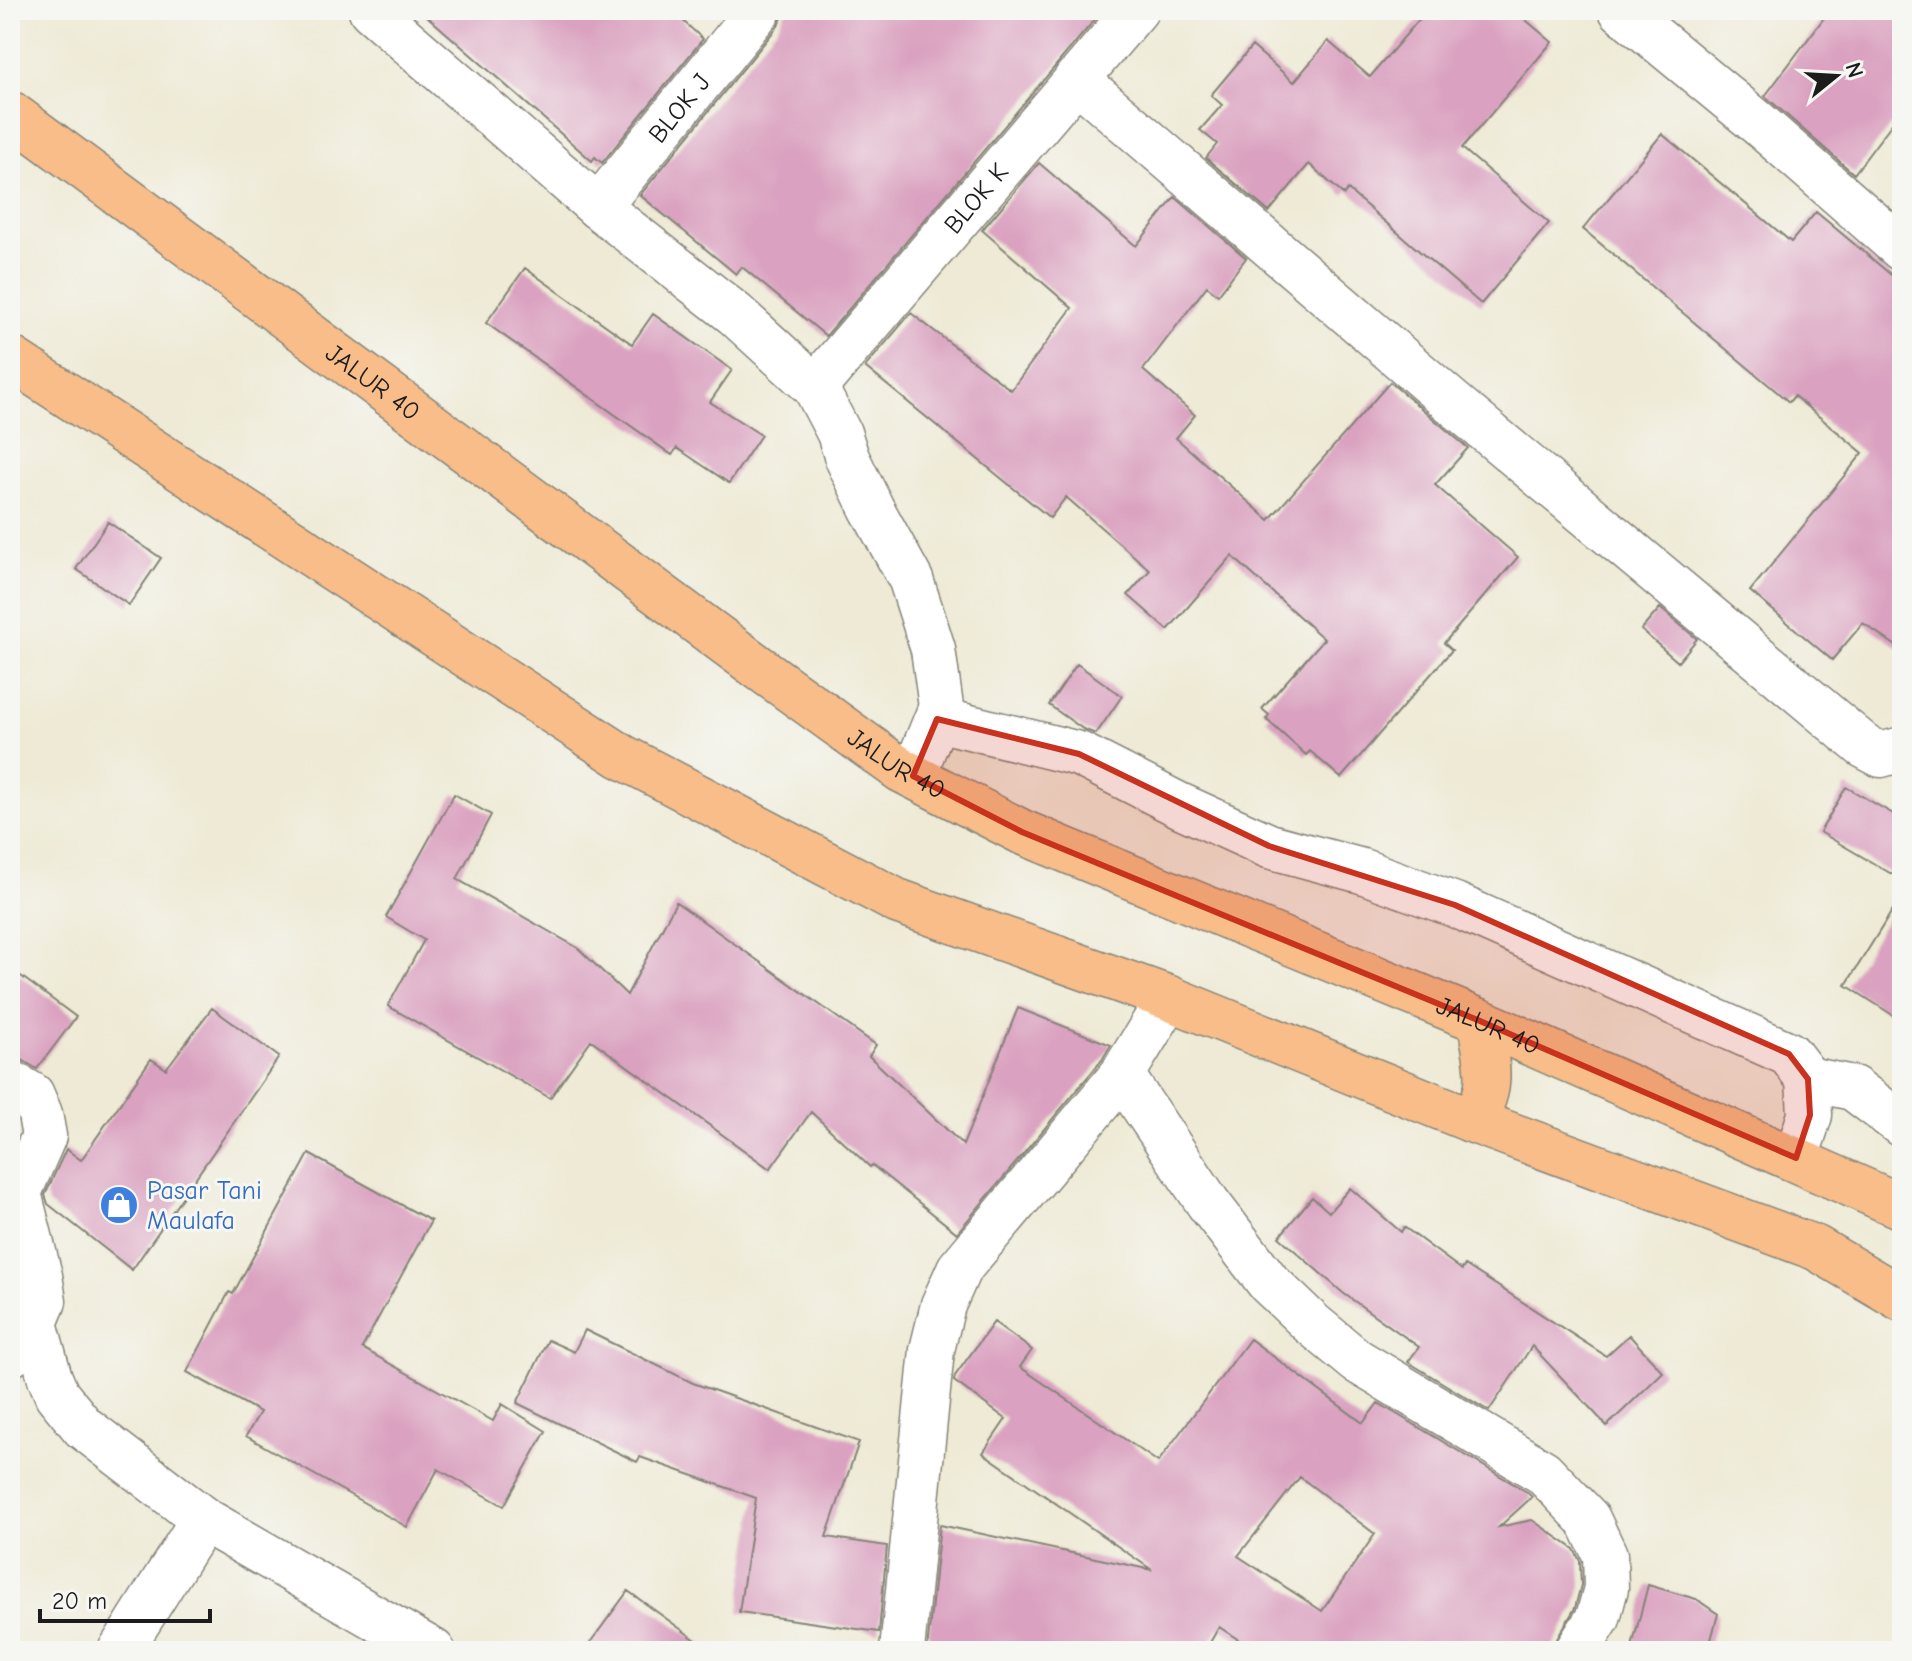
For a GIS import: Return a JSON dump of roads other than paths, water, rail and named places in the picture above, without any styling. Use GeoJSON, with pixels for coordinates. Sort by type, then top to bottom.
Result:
{"type":"FeatureCollection","features":[{"type":"Feature","properties":{"kind":"highway","name":"JALUR 40"},"geometry":{"type":"LineString","coordinates":[[10,113],[901,770],[1022,832],[1480,1021],[1902,1207]]}},
{"type":"Feature","properties":{"kind":"highway"},"geometry":{"type":"LineString","coordinates":[[10,358],[621,756],[897,901],[1169,998],[1471,1120],[1816,1248],[1902,1299]]}},
{"type":"Feature","properties":{"kind":"highway"},"geometry":{"type":"LineString","coordinates":[[1471,1120],[1483,1106],[1487,1092],[1480,1021]]}},
{"type":"Feature","properties":{"kind":"street","name":"BLOK J"},"geometry":{"type":"LineString","coordinates":[[598,207],[759,10]]}},
{"type":"Feature","properties":{"kind":"street","name":"BLOK K"},"geometry":{"type":"LineString","coordinates":[[815,387],[1136,10]]}},
{"type":"Feature","properties":{"kind":"street"},"geometry":{"type":"LineString","coordinates":[[1621,10],[1758,123],[1902,249]]}},
{"type":"Feature","properties":{"kind":"street"},"geometry":{"type":"LineString","coordinates":[[376,12],[598,207],[735,314],[815,387],[872,509],[911,580],[933,649],[941,707],[913,776]]}},
{"type":"Feature","properties":{"kind":"street"},"geometry":{"type":"LineString","coordinates":[[1076,79],[1453,403],[1864,746],[1881,755],[1902,749]]}},
{"type":"Feature","properties":{"kind":"street"},"geometry":{"type":"LineString","coordinates":[[937,719],[1079,754],[1269,846],[1362,871],[1455,905],[1789,1054],[1808,1079],[1810,1115],[1796,1158]]}},
{"type":"Feature","properties":{"kind":"street"},"geometry":{"type":"LineString","coordinates":[[902,1651],[932,1350],[943,1305],[959,1269],[1122,1075],[1169,998]]}},
{"type":"Feature","properties":{"kind":"street"},"geometry":{"type":"LineString","coordinates":[[1122,1075],[1208,1203],[1269,1283],[1357,1361],[1543,1472],[1588,1519],[1605,1555],[1606,1588],[1598,1618],[1577,1651]]}},
{"type":"Feature","properties":{"kind":"street"},"geometry":{"type":"LineString","coordinates":[[1808,1079],[1853,1088],[1902,1125]]}},
{"type":"Feature","properties":{"kind":"street"},"geometry":{"type":"LineString","coordinates":[[10,1082],[32,1095],[44,1136],[19,1193],[44,1301],[22,1339],[57,1395],[83,1427],[203,1519],[433,1651]]}},
{"type":"Feature","properties":{"kind":"street"},"geometry":{"type":"LineString","coordinates":[[120,1651],[203,1519]]}},
{"type":"Feature","properties":{"kind":"place","name":"Pasar Tani Maulafa"},"geometry":{"type":"Point","coordinates":[119,1205]}}]}
